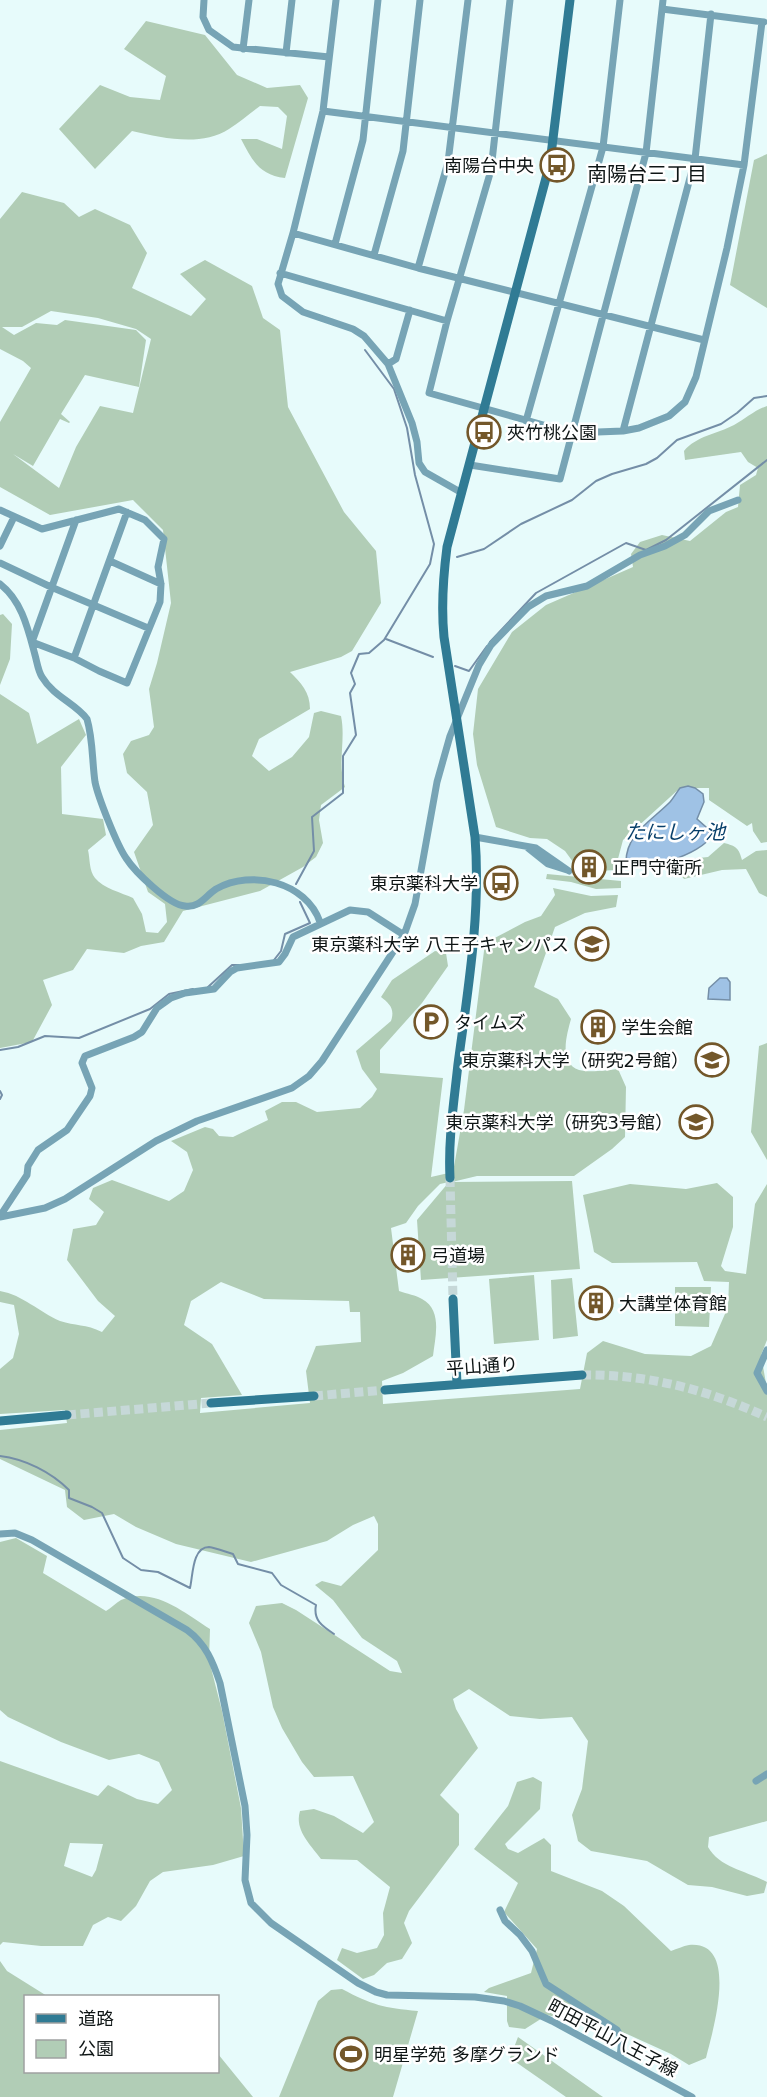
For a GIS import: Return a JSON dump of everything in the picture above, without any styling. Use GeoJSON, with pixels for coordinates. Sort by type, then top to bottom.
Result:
{"type":"FeatureCollection","features":[{"type":"Feature","properties":{"kind":"street"},"geometry":{"type":"LineString","coordinates":[[204,0],[203,17],[208,30],[233,47],[329,57]]}},
{"type":"Feature","properties":{"kind":"street"},"geometry":{"type":"LineString","coordinates":[[243,49],[249,0]]}},
{"type":"Feature","properties":{"kind":"street"},"geometry":{"type":"LineString","coordinates":[[286,53],[292,0]]}},
{"type":"Feature","properties":{"kind":"street"},"geometry":{"type":"LineString","coordinates":[[336,0],[323,111],[293,234],[278,284],[282,296],[303,312],[353,329],[364,336],[388,364],[412,423],[417,441],[419,463],[425,472],[462,493]]}},
{"type":"Feature","properties":{"kind":"street"},"geometry":{"type":"LineString","coordinates":[[335,244],[363,140],[378,0]]}},
{"type":"Feature","properties":{"kind":"street"},"geometry":{"type":"LineString","coordinates":[[374,255],[403,151],[420,0]]}},
{"type":"Feature","properties":{"kind":"street"},"geometry":{"type":"LineString","coordinates":[[418,268],[448,162],[468,0]]}},
{"type":"Feature","properties":{"kind":"street"},"geometry":{"type":"LineString","coordinates":[[510,0],[491,170],[447,321],[429,393],[572,432],[623,431],[639,428],[669,416],[685,402],[696,377],[744,165],[765,22],[662,9]]}},
{"type":"Feature","properties":{"kind":"street"},"geometry":{"type":"LineString","coordinates":[[450,1178],[452,1118],[475,925],[477,870],[476,837],[441,608],[442,581],[447,547],[550,163],[570,0]]}},
{"type":"Feature","properties":{"kind":"street"},"geometry":{"type":"LineString","coordinates":[[526,421],[603,147],[620,0]]}},
{"type":"Feature","properties":{"kind":"street"},"geometry":{"type":"LineString","coordinates":[[470,465],[560,479],[646,153],[663,0]]}},
{"type":"Feature","properties":{"kind":"street"},"geometry":{"type":"LineString","coordinates":[[623,431],[694,159],[711,14]]}},
{"type":"Feature","properties":{"kind":"street"},"geometry":{"type":"LineString","coordinates":[[323,111],[744,165]]}},
{"type":"Feature","properties":{"kind":"street"},"geometry":{"type":"LineString","coordinates":[[293,234],[704,340]]}},
{"type":"Feature","properties":{"kind":"street"},"geometry":{"type":"LineString","coordinates":[[280,273],[447,321]]}},
{"type":"Feature","properties":{"kind":"street"},"geometry":{"type":"LineString","coordinates":[[388,364],[396,359],[410,310]]}},
{"type":"Feature","properties":{"kind":"street"},"geometry":{"type":"LineString","coordinates":[[0,1217],[45,1208],[65,1199],[156,1141],[197,1121],[292,1088],[309,1076],[404,935],[415,904],[437,782],[456,718],[478,664],[491,645],[528,607],[546,596],[587,586],[640,555],[665,546],[685,535],[709,511],[738,500]]}},
{"type":"Feature","properties":{"kind":"street"},"geometry":{"type":"LineString","coordinates":[[0,510],[42,529],[118,509],[145,520],[164,539],[158,567],[161,584],[160,602],[127,683],[74,658],[32,642]]}},
{"type":"Feature","properties":{"kind":"street"},"geometry":{"type":"LineString","coordinates":[[74,658],[127,512]]}},
{"type":"Feature","properties":{"kind":"street"},"geometry":{"type":"LineString","coordinates":[[0,546],[15,517]]}},
{"type":"Feature","properties":{"kind":"street"},"geometry":{"type":"LineString","coordinates":[[32,642],[76,520]]}},
{"type":"Feature","properties":{"kind":"street"},"geometry":{"type":"LineString","coordinates":[[110,561],[161,584]]}},
{"type":"Feature","properties":{"kind":"street"},"geometry":{"type":"LineString","coordinates":[[0,563],[148,628]]}},
{"type":"Feature","properties":{"kind":"street"},"geometry":{"type":"LineString","coordinates":[[0,584],[15,599],[32,642],[41,676],[57,695],[87,719],[95,782],[115,836],[132,867],[178,905],[188,907],[200,904],[215,890],[234,883],[257,880],[273,883],[294,890],[307,900],[316,911],[320,922]]}},
{"type":"Feature","properties":{"kind":"street"},"geometry":{"type":"LineString","coordinates":[[476,837],[526,846],[543,851],[569,871],[554,868],[526,846]]}},
{"type":"Feature","properties":{"kind":"street"},"geometry":{"type":"LineString","coordinates":[[0,1217],[27,1175],[28,1166],[38,1150],[67,1130],[90,1096],[92,1088],[82,1063],[85,1056],[142,1032],[157,1008],[171,998],[185,993],[214,989],[237,968],[279,962],[293,937],[320,922],[350,910],[368,912],[404,935]]}},
{"type":"Feature","properties":{"kind":"street"},"geometry":{"type":"LineString","coordinates":[[453,1299],[457,1384]]}},
{"type":"Feature","properties":{"kind":"street"},"geometry":{"type":"LineString","coordinates":[[767,1350],[757,1373],[767,1391]]}},
{"type":"Feature","properties":{"kind":"street","name":"平山通り"},"geometry":{"type":"LineString","coordinates":[[385,1390],[582,1375]]}},
{"type":"Feature","properties":{"kind":"street"},"geometry":{"type":"LineString","coordinates":[[211,1403],[314,1396]]}},
{"type":"Feature","properties":{"kind":"street"},"geometry":{"type":"LineString","coordinates":[[0,1420],[67,1415]]}},
{"type":"Feature","properties":{"kind":"street","name":"町田平山八王子線"},"geometry":{"type":"LineString","coordinates":[[0,1534],[15,1533],[32,1540],[187,1630],[204,1646],[220,1683],[245,1806],[246,1886],[251,1903],[260,1913],[358,1983],[376,1992],[387,1995],[485,1998],[520,2006],[692,2097]]}},
{"type":"Feature","properties":{"kind":"street"},"geometry":{"type":"LineString","coordinates":[[756,1781],[767,1774]]}},
{"type":"Feature","properties":{"kind":"street"},"geometry":{"type":"LineString","coordinates":[[500,1910],[505,1921],[532,1951],[546,1984],[610,2024],[621,2034],[620,2057]]}},
{"type":"Feature","properties":{"kind":"green space"},"geometry":{"type":"Polygon","coordinates":[[[146,21],[205,35],[237,75],[267,88],[300,85],[308,98],[285,178],[269,174],[257,165],[241,139],[257,139],[282,149],[287,116],[278,107],[260,106],[229,129],[206,138],[182,139],[132,131],[95,169],[59,129],[100,85],[130,97],[160,100],[166,76],[124,49],[146,21]]]}},
{"type":"Feature","properties":{"kind":"green space"},"geometry":{"type":"Polygon","coordinates":[[[767,154],[767,308],[730,285],[754,160],[767,154]]]}},
{"type":"Feature","properties":{"kind":"green space"},"geometry":{"type":"Polygon","coordinates":[[[22,192],[64,203],[79,217],[95,209],[130,225],[147,253],[132,288],[191,316],[206,299],[180,274],[205,260],[252,286],[263,318],[280,330],[288,407],[344,512],[376,551],[381,603],[352,651],[341,657],[290,672],[307,693],[310,709],[259,739],[252,756],[269,771],[292,757],[309,737],[314,713],[321,711],[341,716],[342,770],[345,787],[321,805],[319,820],[323,843],[316,857],[303,867],[260,891],[183,911],[164,942],[141,946],[124,953],[87,949],[73,970],[43,980],[52,1005],[32,1042],[0,1048],[0,694],[29,713],[37,744],[79,719],[86,735],[61,767],[62,814],[103,819],[106,835],[88,850],[93,875],[103,885],[133,898],[142,914],[146,932],[158,933],[167,922],[165,904],[148,892],[134,852],[153,825],[147,792],[127,773],[123,754],[131,741],[149,735],[154,727],[149,689],[171,603],[163,530],[133,500],[50,515],[0,487],[0,422],[31,368],[0,349],[0,219],[22,192]],[[51,311],[22,327],[2,327],[14,335],[36,323],[57,325],[65,320],[136,330],[146,340],[139,387],[85,375],[61,414],[70,422],[60,419],[33,466],[13,454],[59,488],[76,447],[100,406],[133,413],[151,339],[136,329],[98,318],[51,311]]]}},
{"type":"Feature","properties":{"kind":"green space"},"geometry":{"type":"Polygon","coordinates":[[[767,406],[767,842],[761,843],[753,831],[752,823],[747,826],[709,800],[709,788],[680,788],[623,840],[615,870],[599,871],[576,866],[565,851],[547,839],[530,838],[496,827],[477,765],[473,734],[478,689],[512,632],[546,605],[633,567],[631,554],[640,542],[662,535],[690,541],[726,512],[738,507],[740,485],[756,475],[758,468],[748,462],[741,452],[685,460],[684,451],[694,442],[734,425],[767,406]]]}},
{"type":"Feature","properties":{"kind":"green space"},"geometry":{"type":"Polygon","coordinates":[[[3,614],[12,624],[10,659],[0,685],[0,615],[3,614]]]}},
{"type":"Feature","properties":{"kind":"green space"},"geometry":{"type":"Polygon","coordinates":[[[724,843],[736,848],[742,860],[756,851],[767,850],[767,897],[759,893],[746,869],[722,870],[684,879],[675,868],[680,860],[708,857],[724,843]]]}},
{"type":"Feature","properties":{"kind":"green space"},"geometry":{"type":"Polygon","coordinates":[[[547,874],[621,881],[621,888],[596,889],[571,882],[546,879],[547,874]]]}},
{"type":"Feature","properties":{"kind":"green space"},"geometry":{"type":"Polygon","coordinates":[[[553,888],[591,896],[618,895],[616,907],[585,913],[555,927],[534,987],[558,999],[571,1019],[566,1055],[572,1066],[588,1071],[618,1069],[626,1087],[625,1137],[574,1176],[477,1176],[452,1182],[572,1181],[580,1269],[421,1280],[417,1220],[449,1182],[440,1184],[418,1206],[406,1223],[391,1228],[399,1291],[417,1296],[429,1304],[435,1317],[436,1333],[433,1356],[403,1373],[382,1381],[383,1404],[580,1389],[587,1353],[603,1341],[645,1354],[691,1356],[711,1346],[728,1307],[729,1282],[704,1281],[697,1262],[612,1263],[594,1252],[583,1195],[630,1184],[686,1189],[717,1183],[733,1197],[733,1227],[721,1266],[725,1271],[746,1274],[755,1204],[767,1184],[767,1340],[761,1355],[767,1389],[767,1821],[709,1837],[708,1847],[719,1860],[767,1882],[764,1893],[747,1896],[712,1887],[688,1885],[647,1861],[591,1851],[578,1841],[572,1815],[582,1789],[588,1741],[572,1717],[540,1719],[510,1716],[469,1689],[453,1699],[456,1709],[478,1748],[440,1795],[459,1814],[459,1845],[409,1911],[404,1923],[412,1943],[402,1959],[387,1963],[374,1975],[363,1979],[337,1960],[342,1948],[357,1953],[377,1948],[384,1935],[383,1913],[390,1887],[357,1860],[321,1859],[304,1837],[299,1818],[300,1811],[314,1809],[334,1816],[363,1833],[374,1822],[353,1776],[314,1777],[302,1762],[282,1728],[273,1707],[261,1652],[249,1623],[256,1606],[282,1603],[390,1671],[402,1673],[397,1661],[362,1638],[333,1600],[315,1585],[322,1581],[341,1586],[378,1550],[378,1524],[374,1516],[353,1525],[327,1541],[251,1562],[176,1544],[136,1527],[114,1514],[84,1520],[67,1507],[65,1490],[0,1459],[0,1430],[67,1423],[65,1410],[0,1414],[0,1369],[13,1358],[19,1334],[14,1305],[0,1302],[0,1291],[24,1300],[60,1321],[102,1332],[115,1316],[98,1301],[67,1260],[73,1229],[96,1225],[104,1212],[89,1199],[93,1188],[112,1180],[169,1201],[184,1191],[193,1170],[187,1152],[171,1141],[205,1127],[213,1129],[219,1136],[233,1137],[268,1120],[265,1111],[282,1102],[296,1102],[317,1112],[360,1108],[377,1089],[362,1069],[356,1051],[391,1021],[392,1017],[391,1007],[381,997],[392,980],[435,951],[446,953],[448,966],[422,1003],[380,1050],[380,1073],[443,1078],[431,1177],[453,1172],[464,1110],[485,943],[541,916],[555,895],[553,888]],[[221,1282],[191,1301],[184,1325],[212,1344],[242,1395],[201,1398],[200,1413],[310,1403],[306,1371],[316,1346],[361,1342],[360,1312],[350,1312],[349,1301],[264,1299],[221,1282]]]}},
{"type":"Feature","properties":{"kind":"green space"},"geometry":{"type":"Polygon","coordinates":[[[767,1043],[767,1160],[751,1132],[759,1046],[767,1043]]]}},
{"type":"Feature","properties":{"kind":"green space"},"geometry":{"type":"Polygon","coordinates":[[[534,1275],[539,1340],[494,1344],[489,1279],[534,1275]]]}},
{"type":"Feature","properties":{"kind":"green space"},"geometry":{"type":"Polygon","coordinates":[[[572,1278],[578,1336],[553,1339],[551,1280],[572,1278]]]}},
{"type":"Feature","properties":{"kind":"green space"},"geometry":{"type":"Polygon","coordinates":[[[675,1287],[711,1287],[709,1327],[675,1326],[675,1287]]]}},
{"type":"Feature","properties":{"kind":"green space"},"geometry":{"type":"Polygon","coordinates":[[[16,1538],[47,1556],[43,1573],[106,1611],[121,1600],[145,1596],[168,1603],[210,1629],[209,1660],[222,1711],[241,1808],[244,1856],[213,1865],[163,1872],[150,1881],[136,1906],[121,1921],[108,1917],[93,1925],[83,1946],[41,1946],[3,1942],[0,1945],[0,1761],[98,1796],[108,1785],[137,1799],[158,1804],[172,1790],[159,1762],[139,1754],[109,1760],[61,1742],[8,1717],[0,1710],[0,1542],[16,1538]],[[70,1843],[64,1866],[92,1877],[103,1844],[70,1843]]]}},
{"type":"Feature","properties":{"kind":"green space"},"geometry":{"type":"Polygon","coordinates":[[[533,1777],[542,1782],[540,1809],[505,1844],[508,1849],[518,1853],[544,1838],[551,1845],[551,1871],[602,1891],[624,1906],[671,1951],[689,1945],[705,1947],[714,1957],[719,1972],[719,1990],[706,2058],[689,2065],[627,2034],[577,2016],[547,2015],[525,2029],[509,2027],[507,1996],[484,1992],[489,1988],[531,1973],[537,1949],[504,1912],[518,1883],[474,1849],[508,1806],[517,1782],[533,1777]]]}},
{"type":"Feature","properties":{"kind":"green space"},"geometry":{"type":"Polygon","coordinates":[[[0,1961],[7,1971],[45,1995],[24,1995],[24,2073],[219,2073],[219,2055],[253,2097],[0,2097],[0,1961]]]}},
{"type":"Feature","properties":{"kind":"green space","name":"明星学苑 多摩グランド"},"geometry":{"type":"Polygon","coordinates":[[[342,1989],[378,2005],[418,2011],[393,2097],[279,2097],[318,2001],[331,1990],[342,1989]]]}},
{"type":"Feature","properties":{"kind":"green space"},"geometry":{"type":"Polygon","coordinates":[[[518,2037],[603,2097],[566,2097],[510,2058],[518,2037]]]}},
{"type":"Feature","properties":{"kind":"water","name":"たにしヶ池"},"geometry":{"type":"Polygon","coordinates":[[[688,786],[703,794],[704,802],[697,819],[706,827],[711,836],[706,843],[672,860],[646,865],[626,862],[627,852],[635,836],[669,803],[680,788],[688,786]]]}},
{"type":"Feature","properties":{"kind":"water"},"geometry":{"type":"Polygon","coordinates":[[[720,978],[727,978],[730,982],[730,1000],[708,999],[709,988],[720,978]]]}},
{"type":"Feature","properties":{"kind":"waterway"},"geometry":{"type":"LineString","coordinates":[[296,884],[314,851],[312,817],[343,793],[343,756],[356,735],[350,693],[355,684],[351,673],[359,654],[369,653],[384,640],[430,564],[434,544],[415,475],[407,428],[394,389],[365,350]]}},
{"type":"Feature","properties":{"kind":"waterway"},"geometry":{"type":"LineString","coordinates":[[457,557],[484,549],[521,524],[572,500],[596,481],[646,464],[657,458],[677,440],[721,424],[754,398],[767,396]]}},
{"type":"Feature","properties":{"kind":"waterway"},"geometry":{"type":"LineString","coordinates":[[490,642],[536,593],[626,543],[646,550],[666,540],[767,460]]}},
{"type":"Feature","properties":{"kind":"waterway"},"geometry":{"type":"LineString","coordinates":[[386,639],[433,657]]}},
{"type":"Feature","properties":{"kind":"waterway"},"geometry":{"type":"LineString","coordinates":[[455,666],[469,671],[487,646]]}},
{"type":"Feature","properties":{"kind":"waterway"},"geometry":{"type":"LineString","coordinates":[[274,960],[281,951],[285,934],[310,923],[300,902]]}},
{"type":"Feature","properties":{"kind":"waterway"},"geometry":{"type":"LineString","coordinates":[[208,987],[232,965],[239,965]]}},
{"type":"Feature","properties":{"kind":"waterway"},"geometry":{"type":"LineString","coordinates":[[0,1050],[18,1047],[45,1036],[79,1038],[150,1009],[169,994],[193,989]]}},
{"type":"Feature","properties":{"kind":"waterway"},"geometry":{"type":"LineString","coordinates":[[0,1091],[2,1095],[0,1099]]}},
{"type":"Feature","properties":{"kind":"waterway"},"geometry":{"type":"LineString","coordinates":[[0,1456],[28,1463],[46,1472],[69,1490],[69,1498],[102,1513],[123,1558],[141,1570],[158,1572],[190,1588],[196,1557],[203,1548],[209,1547],[233,1554],[238,1564],[272,1573],[281,1585],[316,1605],[317,1619],[334,1634]]}},
{"type":"Feature","properties":{"kind":"tunnel"},"geometry":{"type":"LineString","coordinates":[[450,1178],[453,1299]]}},
{"type":"Feature","properties":{"kind":"tunnel"},"geometry":{"type":"LineString","coordinates":[[582,1375],[630,1377],[677,1386],[722,1399],[767,1417]]}},
{"type":"Feature","properties":{"kind":"tunnel"},"geometry":{"type":"LineString","coordinates":[[314,1396],[385,1390]]}},
{"type":"Feature","properties":{"kind":"tunnel"},"geometry":{"type":"LineString","coordinates":[[67,1415],[211,1403]]}},
{"type":"Feature","properties":{"kind":"place","name":"南陽台中央"},"geometry":{"type":"Point","coordinates":[557,165]}},
{"type":"Feature","properties":{"kind":"place","name":"夾竹桃公園"},"geometry":{"type":"Point","coordinates":[484,432]}},
{"type":"Feature","properties":{"kind":"place","name":"正門守衛所"},"geometry":{"type":"Point","coordinates":[589,867]}},
{"type":"Feature","properties":{"kind":"place","name":"東京薬科大学"},"geometry":{"type":"Point","coordinates":[501,883]}},
{"type":"Feature","properties":{"kind":"place","name":"東京薬科大学 八王子キャンパス"},"geometry":{"type":"Point","coordinates":[592,944]}},
{"type":"Feature","properties":{"kind":"place","name":"タイムズ"},"geometry":{"type":"Point","coordinates":[431,1022]}},
{"type":"Feature","properties":{"kind":"place","name":"学生会館"},"geometry":{"type":"Point","coordinates":[598,1027]}},
{"type":"Feature","properties":{"kind":"place","name":"東京薬科大学（研究2号館）"},"geometry":{"type":"Point","coordinates":[712,1060]}},
{"type":"Feature","properties":{"kind":"place","name":"東京薬科大学（研究3号館）"},"geometry":{"type":"Point","coordinates":[696,1122]}},
{"type":"Feature","properties":{"kind":"place","name":"弓道場"},"geometry":{"type":"Point","coordinates":[408,1255]}},
{"type":"Feature","properties":{"kind":"place","name":"大講堂体育館"},"geometry":{"type":"Point","coordinates":[596,1303]}},
{"type":"Feature","properties":{"kind":"place","name":"明星学苑 多摩グランド"},"geometry":{"type":"Point","coordinates":[351,2054]}},
{"type":"Feature","properties":{"kind":"district","name":"南陽台三丁目"},"geometry":{"type":"Point","coordinates":[647,174]}}]}
